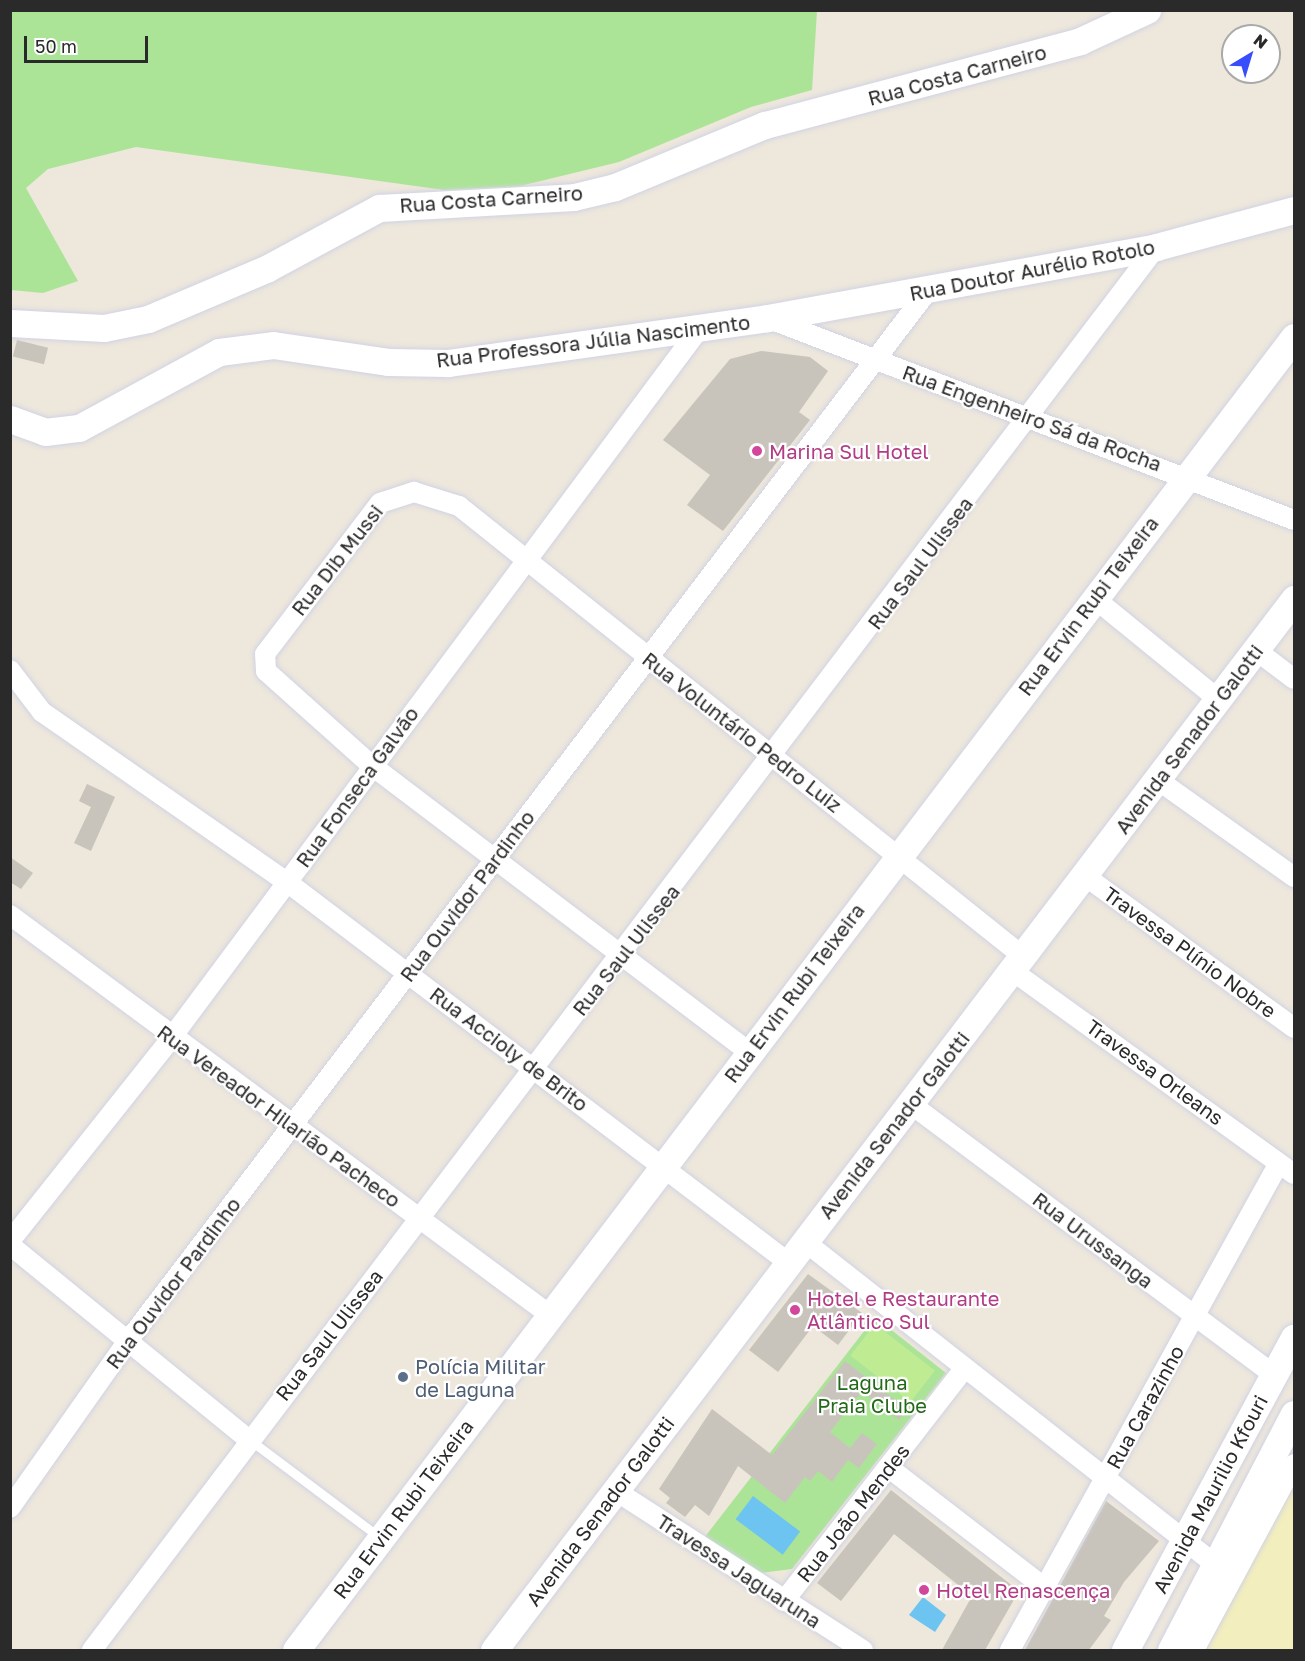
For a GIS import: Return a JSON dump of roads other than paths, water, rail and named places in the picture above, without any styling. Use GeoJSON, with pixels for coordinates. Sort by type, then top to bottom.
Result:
{"type":"FeatureCollection","features":[{"type":"Feature","properties":{"kind":"street","name":"Rua Costa Carneiro"},"geometry":{"type":"LineString","coordinates":[[10,323],[104,328],[148,319],[268,267],[379,208],[574,197],[615,187],[765,125],[1080,41],[1147,10]]}},
{"type":"Feature","properties":{"kind":"street","name":"Rua Doutor Aurélio Rotolo"},"geometry":{"type":"LineString","coordinates":[[767,318],[1156,247],[1294,210]]}},
{"type":"Feature","properties":{"kind":"street","name":"Rua Saul Ulissea"},"geometry":{"type":"LineString","coordinates":[[92,1650],[248,1439],[774,757],[1156,247]]}},
{"type":"Feature","properties":{"kind":"street","name":"Rua Ouvidor Pardinho"},"geometry":{"type":"LineString","coordinates":[[10,1508],[128,1341],[495,861],[645,656],[929,289]]}},
{"type":"Feature","properties":{"kind":"street","name":"Rua Engenheiro Sá da Rocha"},"geometry":{"type":"LineString","coordinates":[[767,318],[1187,476],[1294,520]]}},
{"type":"Feature","properties":{"kind":"street","name":"Rua Professora Júlia Nascimento"},"geometry":{"type":"LineString","coordinates":[[10,419],[45,432],[79,428],[178,369],[219,352],[273,345],[388,362],[448,363],[767,318]]}},
{"type":"Feature","properties":{"kind":"street","name":"Rua Fonseca Galvão"},"geometry":{"type":"LineString","coordinates":[[10,1243],[172,1037],[371,765],[699,329]]}},
{"type":"Feature","properties":{"kind":"street","name":"Rua Ervin Rubi Teixeira"},"geometry":{"type":"LineString","coordinates":[[296,1650],[662,1165],[1294,337]]}},
{"type":"Feature","properties":{"kind":"street","name":"Rua Dib Mussi"},"geometry":{"type":"LineString","coordinates":[[371,765],[279,685],[266,670],[265,654],[380,503],[414,492],[459,506]]}},
{"type":"Feature","properties":{"kind":"street","name":"Rua Voluntário Pedro Luiz"},"geometry":{"type":"LineString","coordinates":[[459,506],[898,856],[1020,965]]}},
{"type":"Feature","properties":{"kind":"street"},"geometry":{"type":"LineString","coordinates":[[1094,598],[1219,700]]}},
{"type":"Feature","properties":{"kind":"street","name":"Avenida Senador Galotti"},"geometry":{"type":"LineString","coordinates":[[501,1648],[796,1252],[1020,965],[1294,599]]}},
{"type":"Feature","properties":{"kind":"street"},"geometry":{"type":"LineString","coordinates":[[1257,651],[1294,679]]}},
{"type":"Feature","properties":{"kind":"street","name":"Rua Accioly de Brito"},"geometry":{"type":"LineString","coordinates":[[10,670],[42,712],[287,882],[662,1165],[796,1252],[966,1368],[1216,1565]]}},
{"type":"Feature","properties":{"kind":"street"},"geometry":{"type":"LineString","coordinates":[[371,765],[621,958],[749,1052]]}},
{"type":"Feature","properties":{"kind":"street"},"geometry":{"type":"LineString","coordinates":[[1158,780],[1294,877]]}},
{"type":"Feature","properties":{"kind":"street","name":"Travessa Plínio Nobre"},"geometry":{"type":"LineString","coordinates":[[1085,876],[1294,1028]]}},
{"type":"Feature","properties":{"kind":"street","name":"Rua Vereador Hilarião Pacheco"},"geometry":{"type":"LineString","coordinates":[[10,915],[550,1315]]}},
{"type":"Feature","properties":{"kind":"street","name":"Travessa Orleans"},"geometry":{"type":"LineString","coordinates":[[1020,965],[1287,1168]]}},
{"type":"Feature","properties":{"kind":"street","name":"Rua Urussanga"},"geometry":{"type":"LineString","coordinates":[[912,1105],[1274,1375]]}},
{"type":"Feature","properties":{"kind":"street","name":"Rua Carazinho"},"geometry":{"type":"LineString","coordinates":[[1010,1650],[1195,1316],[1287,1168]]}},
{"type":"Feature","properties":{"kind":"street"},"geometry":{"type":"LineString","coordinates":[[10,1243],[248,1439]]}},
{"type":"Feature","properties":{"kind":"street","name":"Avenida Maurilio Kfouri"},"geometry":{"type":"LineString","coordinates":[[1125,1650],[1187,1541],[1294,1338]]}},
{"type":"Feature","properties":{"kind":"street","name":"Rua João Mendes"},"geometry":{"type":"LineString","coordinates":[[784,1600],[966,1368]]}},
{"type":"Feature","properties":{"kind":"street","name":"Avenida Maurilio Kfouri"},"geometry":{"type":"LineString","coordinates":[[1171,1650],[1294,1414]]}},
{"type":"Feature","properties":{"kind":"street"},"geometry":{"type":"LineString","coordinates":[[1194,1650],[1294,1464]]}},
{"type":"Feature","properties":{"kind":"street"},"geometry":{"type":"LineString","coordinates":[[888,1467],[1045,1588]]}},
{"type":"Feature","properties":{"kind":"street","name":"Travessa Jaguaruna"},"geometry":{"type":"LineString","coordinates":[[616,1491],[862,1650]]}},
{"type":"Feature","properties":{"kind":"lane"},"geometry":{"type":"LineString","coordinates":[[248,1439],[381,1538]]}},
{"type":"Feature","properties":{"kind":"water"},"geometry":{"type":"Polygon","coordinates":[[[753,1496],[800,1532],[783,1555],[736,1519],[753,1496]]]}},
{"type":"Feature","properties":{"kind":"water"},"geometry":{"type":"Polygon","coordinates":[[[923,1597],[946,1615],[935,1632],[909,1615],[923,1597]]]}},
{"type":"Feature","properties":{"kind":"place","name":"Marina Sul Hotel"},"geometry":{"type":"Point","coordinates":[757,451]}},
{"type":"Feature","properties":{"kind":"place","name":"Hotel e Restaurante Atlântico Sul"},"geometry":{"type":"Point","coordinates":[795,1310]}},
{"type":"Feature","properties":{"kind":"place","name":"Polícia Militar de Laguna"},"geometry":{"type":"Point","coordinates":[403,1377]}},
{"type":"Feature","properties":{"kind":"place","name":"Hotel Renascença"},"geometry":{"type":"Point","coordinates":[924,1590]}},
{"type":"Feature","properties":{"kind":"park label","name":"Laguna Praia Clube"},"geometry":{"type":"Point","coordinates":[872,1394]}}]}
